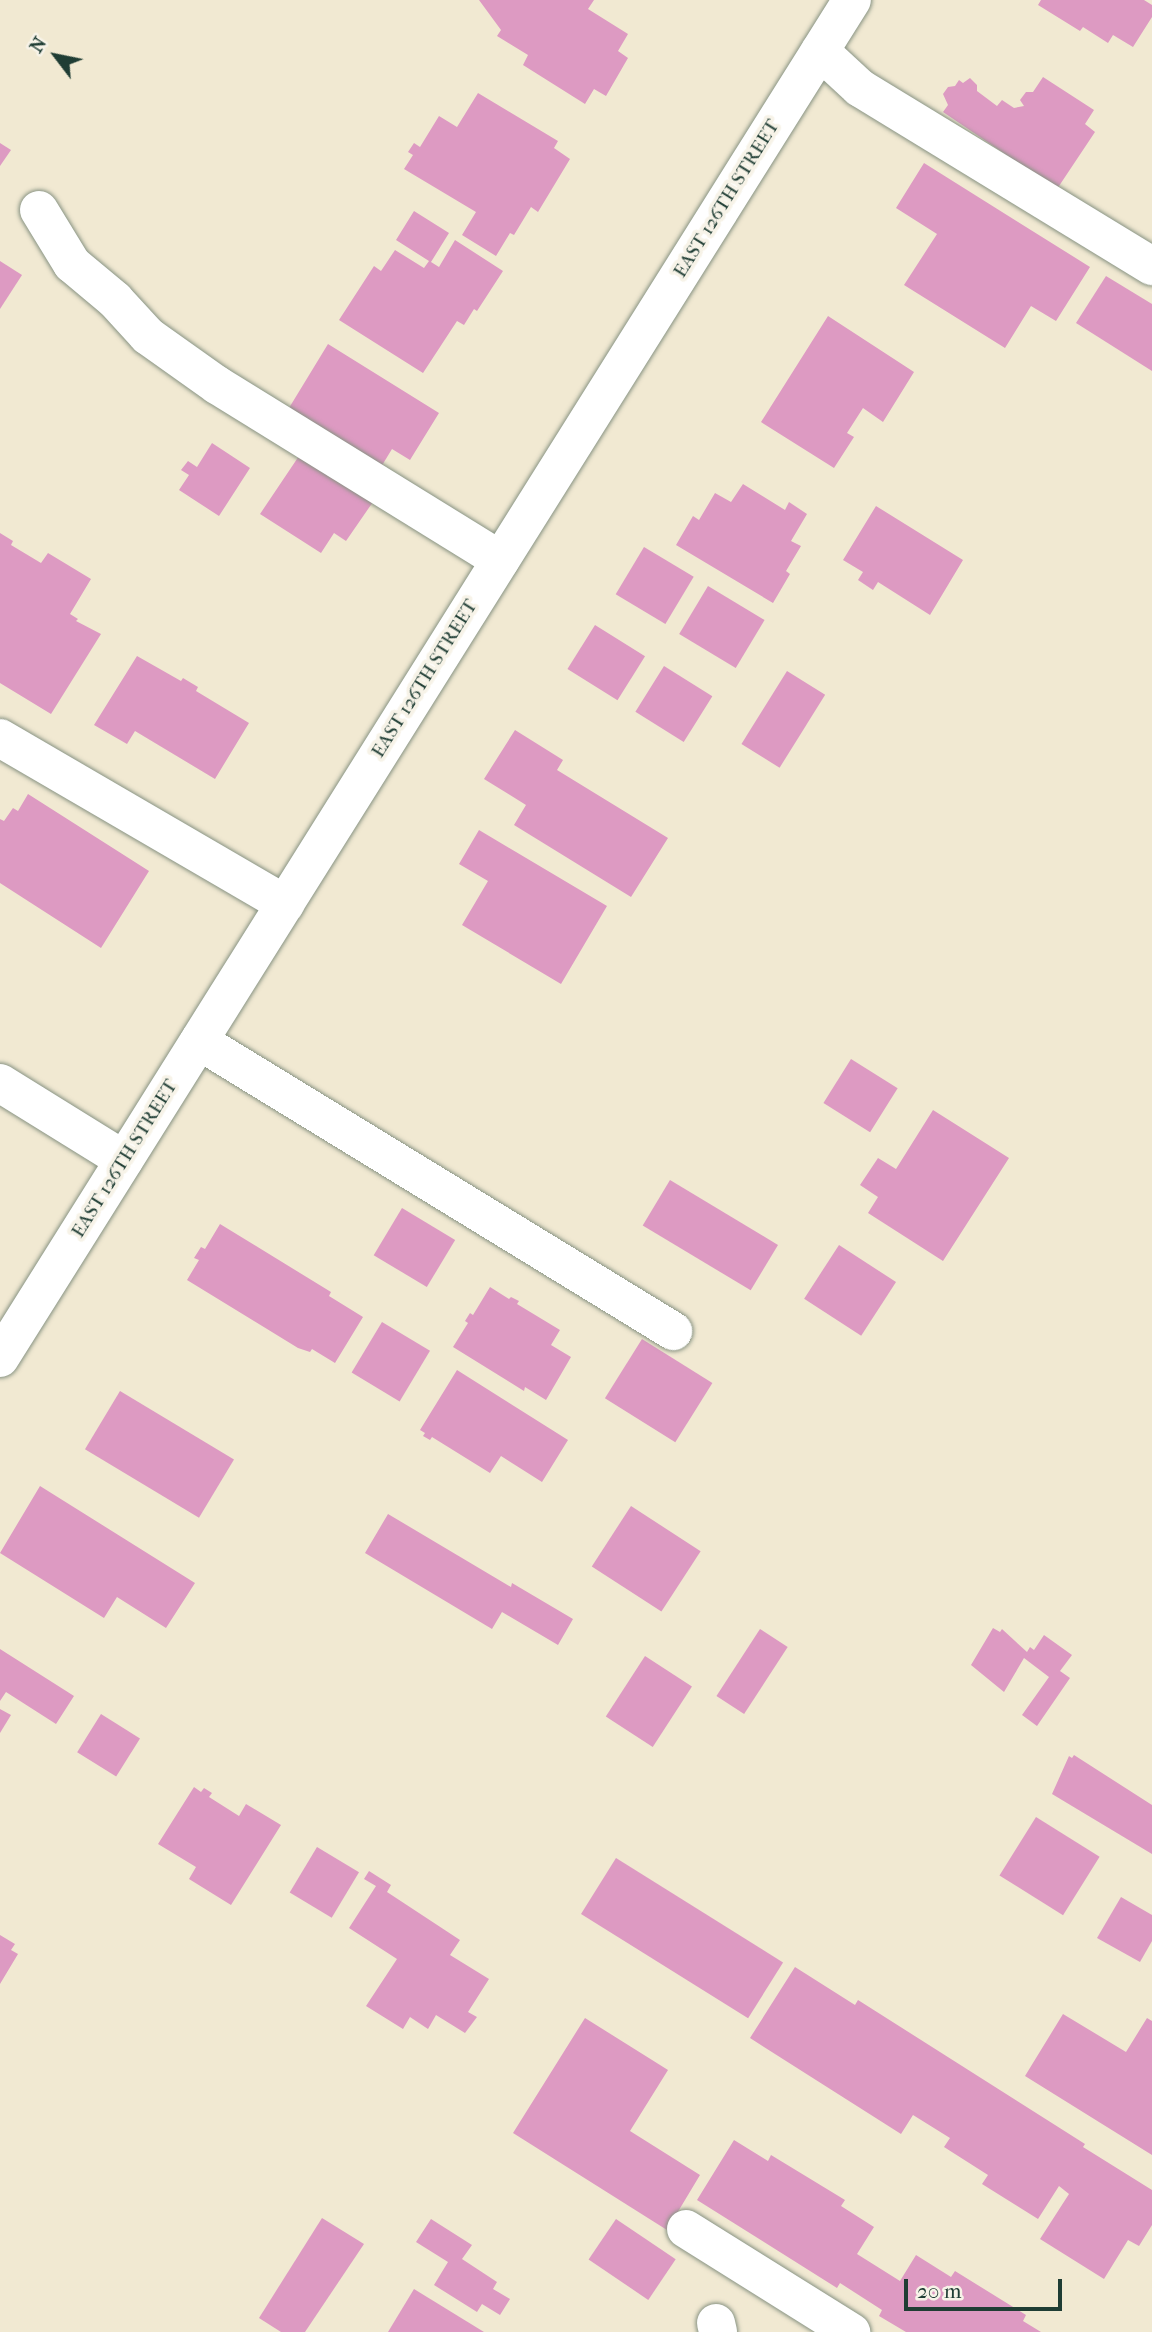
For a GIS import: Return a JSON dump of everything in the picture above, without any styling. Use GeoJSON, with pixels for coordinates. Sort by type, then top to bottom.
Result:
{"type":"FeatureCollection","features":[{"type":"Feature","properties":{"kind":"street","name":"EAST 126TH STREET"},"geometry":{"type":"LineString","coordinates":[[0,1358],[852,0]]}},
{"type":"Feature","properties":{"kind":"street"},"geometry":{"type":"LineString","coordinates":[[820,51],[860,88],[1152,266]]}},
{"type":"Feature","properties":{"kind":"street"},"geometry":{"type":"LineString","coordinates":[[39,210],[72,264],[115,300],[148,336],[217,385],[500,560]]}},
{"type":"Feature","properties":{"kind":"street"},"geometry":{"type":"LineString","coordinates":[[0,738],[285,904]]}},
{"type":"Feature","properties":{"kind":"street"},"geometry":{"type":"LineString","coordinates":[[199,1041],[673,1331]]}},
{"type":"Feature","properties":{"kind":"street"},"geometry":{"type":"LineString","coordinates":[[0,1083],[124,1160]]}},
{"type":"Feature","properties":{"kind":"street"},"geometry":{"type":"LineString","coordinates":[[685,2229],[851,2332]]}},
{"type":"Feature","properties":{"kind":"building"},"geometry":{"type":"Polygon","coordinates":[[[479,0],[594,0],[588,9],[628,34],[618,51],[628,58],[606,96],[594,89],[585,104],[523,65],[528,55],[497,36],[501,30],[479,0]]]}},
{"type":"Feature","properties":{"kind":"building"},"geometry":{"type":"Polygon","coordinates":[[[1041,0],[1144,0],[1152,5],[1152,17],[1133,47],[1113,35],[1108,43],[1083,27],[1080,31],[1038,5],[1041,0]]]}},
{"type":"Feature","properties":{"kind":"building"},"geometry":{"type":"Polygon","coordinates":[[[1043,77],[1094,110],[1085,124],[1095,132],[1057,189],[943,112],[948,105],[943,94],[959,80],[963,83],[970,78],[977,85],[977,91],[997,106],[1002,100],[1014,108],[1024,106],[1020,100],[1026,92],[1033,92],[1043,77]]]}},
{"type":"Feature","properties":{"kind":"building"},"geometry":{"type":"Polygon","coordinates":[[[478,93],[558,141],[554,148],[570,159],[538,212],[531,207],[514,235],[510,233],[496,256],[462,235],[476,212],[404,169],[413,155],[408,152],[414,143],[420,147],[439,116],[457,127],[478,93]]]}},
{"type":"Feature","properties":{"kind":"building"},"geometry":{"type":"Polygon","coordinates":[[[0,143],[11,150],[0,166],[0,143]]]}},
{"type":"Feature","properties":{"kind":"building"},"geometry":{"type":"Polygon","coordinates":[[[924,163],[1090,267],[1056,321],[1031,306],[1005,348],[904,285],[937,234],[896,208],[924,163]]]}},
{"type":"Feature","properties":{"kind":"building"},"geometry":{"type":"Polygon","coordinates":[[[414,211],[449,233],[431,262],[439,267],[455,240],[503,271],[477,311],[474,309],[464,325],[457,321],[423,373],[339,320],[374,266],[381,271],[395,250],[424,268],[429,261],[396,240],[414,211]]]}},
{"type":"Feature","properties":{"kind":"building"},"geometry":{"type":"Polygon","coordinates":[[[0,261],[22,275],[0,309],[0,261]]]}},
{"type":"Feature","properties":{"kind":"building"},"geometry":{"type":"Polygon","coordinates":[[[1106,276],[1152,304],[1152,371],[1076,323],[1106,276]]]}},
{"type":"Feature","properties":{"kind":"building"},"geometry":{"type":"Polygon","coordinates":[[[828,316],[914,372],[883,422],[863,408],[847,433],[854,437],[834,468],[761,422],[828,316]]]}},
{"type":"Feature","properties":{"kind":"building"},"geometry":{"type":"Polygon","coordinates":[[[328,344],[439,413],[410,460],[392,449],[381,467],[289,408],[328,344]]]}},
{"type":"Feature","properties":{"kind":"building"},"geometry":{"type":"Polygon","coordinates":[[[212,443],[250,468],[219,516],[179,490],[189,475],[181,470],[188,461],[197,467],[212,443]]]}},
{"type":"Feature","properties":{"kind":"building"},"geometry":{"type":"Polygon","coordinates":[[[301,453],[375,499],[346,541],[334,533],[321,553],[260,514],[301,453]]]}},
{"type":"Feature","properties":{"kind":"building"},"geometry":{"type":"Polygon","coordinates":[[[743,484],[785,510],[789,502],[807,514],[791,541],[801,546],[786,571],[790,574],[773,603],[676,545],[693,516],[699,520],[715,493],[731,502],[743,484]]]}},
{"type":"Feature","properties":{"kind":"building"},"geometry":{"type":"Polygon","coordinates":[[[876,506],[963,560],[930,615],[878,582],[873,590],[858,580],[863,572],[843,560],[876,506]]]}},
{"type":"Feature","properties":{"kind":"building"},"geometry":{"type":"Polygon","coordinates":[[[0,533],[13,541],[11,545],[41,563],[48,553],[91,579],[70,614],[78,619],[76,621],[101,634],[51,714],[0,683],[0,533]]]}},
{"type":"Feature","properties":{"kind":"building"},"geometry":{"type":"Polygon","coordinates":[[[644,547],[694,577],[665,624],[616,594],[644,547]]]}},
{"type":"Feature","properties":{"kind":"building"},"geometry":{"type":"Polygon","coordinates":[[[708,586],[765,620],[736,668],[679,634],[708,586]]]}},
{"type":"Feature","properties":{"kind":"building"},"geometry":{"type":"Polygon","coordinates":[[[595,625],[645,656],[617,700],[567,669],[595,625]]]}},
{"type":"Feature","properties":{"kind":"building"},"geometry":{"type":"Polygon","coordinates":[[[137,656],[181,681],[183,678],[198,687],[196,691],[249,723],[215,779],[135,731],[127,744],[94,725],[137,656]]]}},
{"type":"Feature","properties":{"kind":"building"},"geometry":{"type":"Polygon","coordinates":[[[664,666],[712,696],[684,742],[635,712],[664,666]]]}},
{"type":"Feature","properties":{"kind":"building"},"geometry":{"type":"Polygon","coordinates":[[[787,671],[825,695],[780,768],[741,744],[787,671]]]}},
{"type":"Feature","properties":{"kind":"building"},"geometry":{"type":"Polygon","coordinates":[[[515,730],[563,760],[557,770],[668,838],[631,897],[514,825],[526,805],[484,779],[515,730]]]}},
{"type":"Feature","properties":{"kind":"building"},"geometry":{"type":"Polygon","coordinates":[[[28,794],[149,871],[101,948],[0,883],[0,819],[4,821],[13,808],[18,811],[28,794]]]}},
{"type":"Feature","properties":{"kind":"building"},"geometry":{"type":"Polygon","coordinates":[[[479,830],[607,906],[561,984],[462,925],[488,881],[459,864],[479,830]]]}},
{"type":"Feature","properties":{"kind":"building"},"geometry":{"type":"Polygon","coordinates":[[[851,1059],[898,1088],[870,1132],[823,1103],[851,1059]]]}},
{"type":"Feature","properties":{"kind":"building"},"geometry":{"type":"Polygon","coordinates":[[[933,1110],[1009,1158],[943,1261],[868,1213],[878,1197],[860,1185],[878,1158],[896,1169],[933,1110]]]}},
{"type":"Feature","properties":{"kind":"building"},"geometry":{"type":"Polygon","coordinates":[[[670,1180],[778,1245],[751,1290],[643,1225],[670,1180]]]}},
{"type":"Feature","properties":{"kind":"building"},"geometry":{"type":"Polygon","coordinates":[[[402,1208],[455,1240],[427,1287],[374,1255],[402,1208]]]}},
{"type":"Feature","properties":{"kind":"building"},"geometry":{"type":"Polygon","coordinates":[[[220,1224],[331,1292],[329,1296],[363,1317],[335,1363],[312,1349],[310,1352],[298,1348],[187,1280],[199,1260],[194,1258],[201,1247],[205,1249],[220,1224]]]}},
{"type":"Feature","properties":{"kind":"building"},"geometry":{"type":"Polygon","coordinates":[[[839,1245],[896,1282],[861,1336],[804,1299],[839,1245]]]}},
{"type":"Feature","properties":{"kind":"building"},"geometry":{"type":"Polygon","coordinates":[[[490,1287],[509,1299],[511,1297],[519,1301],[517,1304],[560,1330],[551,1345],[571,1357],[546,1400],[525,1387],[524,1391],[453,1347],[468,1323],[465,1321],[470,1313],[473,1315],[490,1287]]]}},
{"type":"Feature","properties":{"kind":"building"},"geometry":{"type":"Polygon","coordinates":[[[382,1322],[430,1351],[400,1401],[352,1373],[382,1322]]]}},
{"type":"Feature","properties":{"kind":"building"},"geometry":{"type":"Polygon","coordinates":[[[642,1339],[712,1383],[675,1442],[605,1398],[642,1339]]]}},
{"type":"Feature","properties":{"kind":"building"},"geometry":{"type":"Polygon","coordinates":[[[457,1370],[568,1440],[542,1482],[501,1456],[490,1473],[432,1437],[430,1440],[423,1436],[425,1433],[420,1430],[457,1370]]]}},
{"type":"Feature","properties":{"kind":"building"},"geometry":{"type":"Polygon","coordinates":[[[120,1391],[234,1460],[199,1518],[85,1449],[120,1391]]]}},
{"type":"Feature","properties":{"kind":"building"},"geometry":{"type":"Polygon","coordinates":[[[40,1486],[195,1583],[166,1628],[117,1597],[104,1618],[0,1553],[40,1486]]]}},
{"type":"Feature","properties":{"kind":"building"},"geometry":{"type":"Polygon","coordinates":[[[631,1506],[701,1551],[661,1612],[592,1566],[631,1506]]]}},
{"type":"Feature","properties":{"kind":"building"},"geometry":{"type":"Polygon","coordinates":[[[388,1514],[511,1587],[512,1583],[573,1619],[558,1645],[502,1612],[492,1629],[365,1553],[388,1514]]]}},
{"type":"Feature","properties":{"kind":"building"},"geometry":{"type":"Polygon","coordinates":[[[993,1628],[1000,1632],[1002,1629],[1027,1652],[1030,1647],[1034,1650],[1044,1635],[1072,1655],[1060,1671],[1070,1678],[1037,1726],[1022,1715],[1049,1677],[1024,1658],[1004,1692],[971,1665],[993,1628]]]}},
{"type":"Feature","properties":{"kind":"building"},"geometry":{"type":"Polygon","coordinates":[[[760,1629],[788,1647],[744,1714],[716,1696],[760,1629]]]}},
{"type":"Feature","properties":{"kind":"building"},"geometry":{"type":"Polygon","coordinates":[[[0,1649],[74,1696],[56,1724],[6,1692],[0,1701],[0,1649]]]}},
{"type":"Feature","properties":{"kind":"building"},"geometry":{"type":"Polygon","coordinates":[[[645,1656],[692,1686],[653,1747],[606,1716],[645,1656]]]}},
{"type":"Feature","properties":{"kind":"building"},"geometry":{"type":"Polygon","coordinates":[[[0,1709],[11,1715],[0,1733],[0,1709]]]}},
{"type":"Feature","properties":{"kind":"building"},"geometry":{"type":"Polygon","coordinates":[[[101,1714],[140,1738],[116,1777],[77,1752],[101,1714]]]}},
{"type":"Feature","properties":{"kind":"building"},"geometry":{"type":"Polygon","coordinates":[[[1074,1755],[1152,1805],[1152,1854],[1052,1794],[1069,1756],[1072,1758],[1074,1755]]]}},
{"type":"Feature","properties":{"kind":"building"},"geometry":{"type":"Polygon","coordinates":[[[194,1787],[201,1792],[204,1788],[212,1793],[209,1797],[239,1816],[246,1804],[281,1825],[231,1905],[189,1879],[196,1867],[158,1844],[194,1787]]]}},
{"type":"Feature","properties":{"kind":"building"},"geometry":{"type":"Polygon","coordinates":[[[1036,1817],[1100,1857],[1063,1915],[999,1876],[1036,1817]]]}},
{"type":"Feature","properties":{"kind":"building"},"geometry":{"type":"Polygon","coordinates":[[[317,1847],[359,1872],[332,1918],[290,1892],[317,1847]]]}},
{"type":"Feature","properties":{"kind":"building"},"geometry":{"type":"Polygon","coordinates":[[[616,1858],[783,1962],[748,2018],[581,1914],[616,1858]]]}},
{"type":"Feature","properties":{"kind":"building"},"geometry":{"type":"Polygon","coordinates":[[[369,1871],[391,1885],[387,1892],[460,1940],[450,1955],[489,1979],[468,2012],[477,2017],[465,2033],[436,2015],[428,2029],[410,2017],[403,2029],[366,2006],[397,1959],[349,1928],[376,1886],[364,1879],[369,1871]]]}},
{"type":"Feature","properties":{"kind":"building"},"geometry":{"type":"Polygon","coordinates":[[[1121,1897],[1152,1915],[1152,1941],[1140,1962],[1097,1938],[1121,1897]]]}},
{"type":"Feature","properties":{"kind":"building"},"geometry":{"type":"Polygon","coordinates":[[[0,1935],[15,1944],[11,1950],[18,1954],[0,1984],[0,1935]]]}},
{"type":"Feature","properties":{"kind":"building"},"geometry":{"type":"Polygon","coordinates":[[[795,1967],[855,2005],[858,2000],[1085,2144],[1083,2147],[1152,2190],[1152,2225],[1139,2246],[1128,2240],[1104,2279],[1040,2239],[1069,2194],[1059,2186],[1038,2219],[982,2184],[988,2175],[944,2147],[950,2138],[913,2115],[901,2134],[750,2038],[795,1967]]]}},
{"type":"Feature","properties":{"kind":"building"},"geometry":{"type":"Polygon","coordinates":[[[1063,2014],[1126,2052],[1147,2018],[1152,2021],[1152,2155],[1025,2076],[1063,2014]]]}},
{"type":"Feature","properties":{"kind":"building"},"geometry":{"type":"Polygon","coordinates":[[[585,2018],[668,2070],[630,2131],[700,2175],[667,2230],[513,2133],[585,2018]]]}},
{"type":"Feature","properties":{"kind":"building"},"geometry":{"type":"Polygon","coordinates":[[[734,2140],[768,2161],[771,2155],[845,2200],[841,2206],[874,2227],[857,2254],[900,2281],[916,2255],[951,2277],[955,2271],[1026,2315],[1023,2321],[1041,2332],[906,2332],[879,2316],[882,2310],[840,2283],[837,2288],[697,2200],[734,2140]]]}},
{"type":"Feature","properties":{"kind":"building"},"geometry":{"type":"Polygon","coordinates":[[[322,2218],[364,2244],[305,2332],[281,2332],[259,2318],[322,2218]]]}},
{"type":"Feature","properties":{"kind":"building"},"geometry":{"type":"Polygon","coordinates":[[[431,2219],[472,2245],[462,2259],[497,2282],[493,2289],[510,2299],[500,2315],[482,2304],[477,2312],[434,2285],[448,2262],[416,2242],[431,2219]]]}},
{"type":"Feature","properties":{"kind":"building"},"geometry":{"type":"Polygon","coordinates":[[[616,2219],[676,2259],[648,2300],[589,2260],[616,2219]]]}},
{"type":"Feature","properties":{"kind":"building"},"geometry":{"type":"Polygon","coordinates":[[[414,2289],[484,2332],[388,2332],[414,2289]]]}}]}
